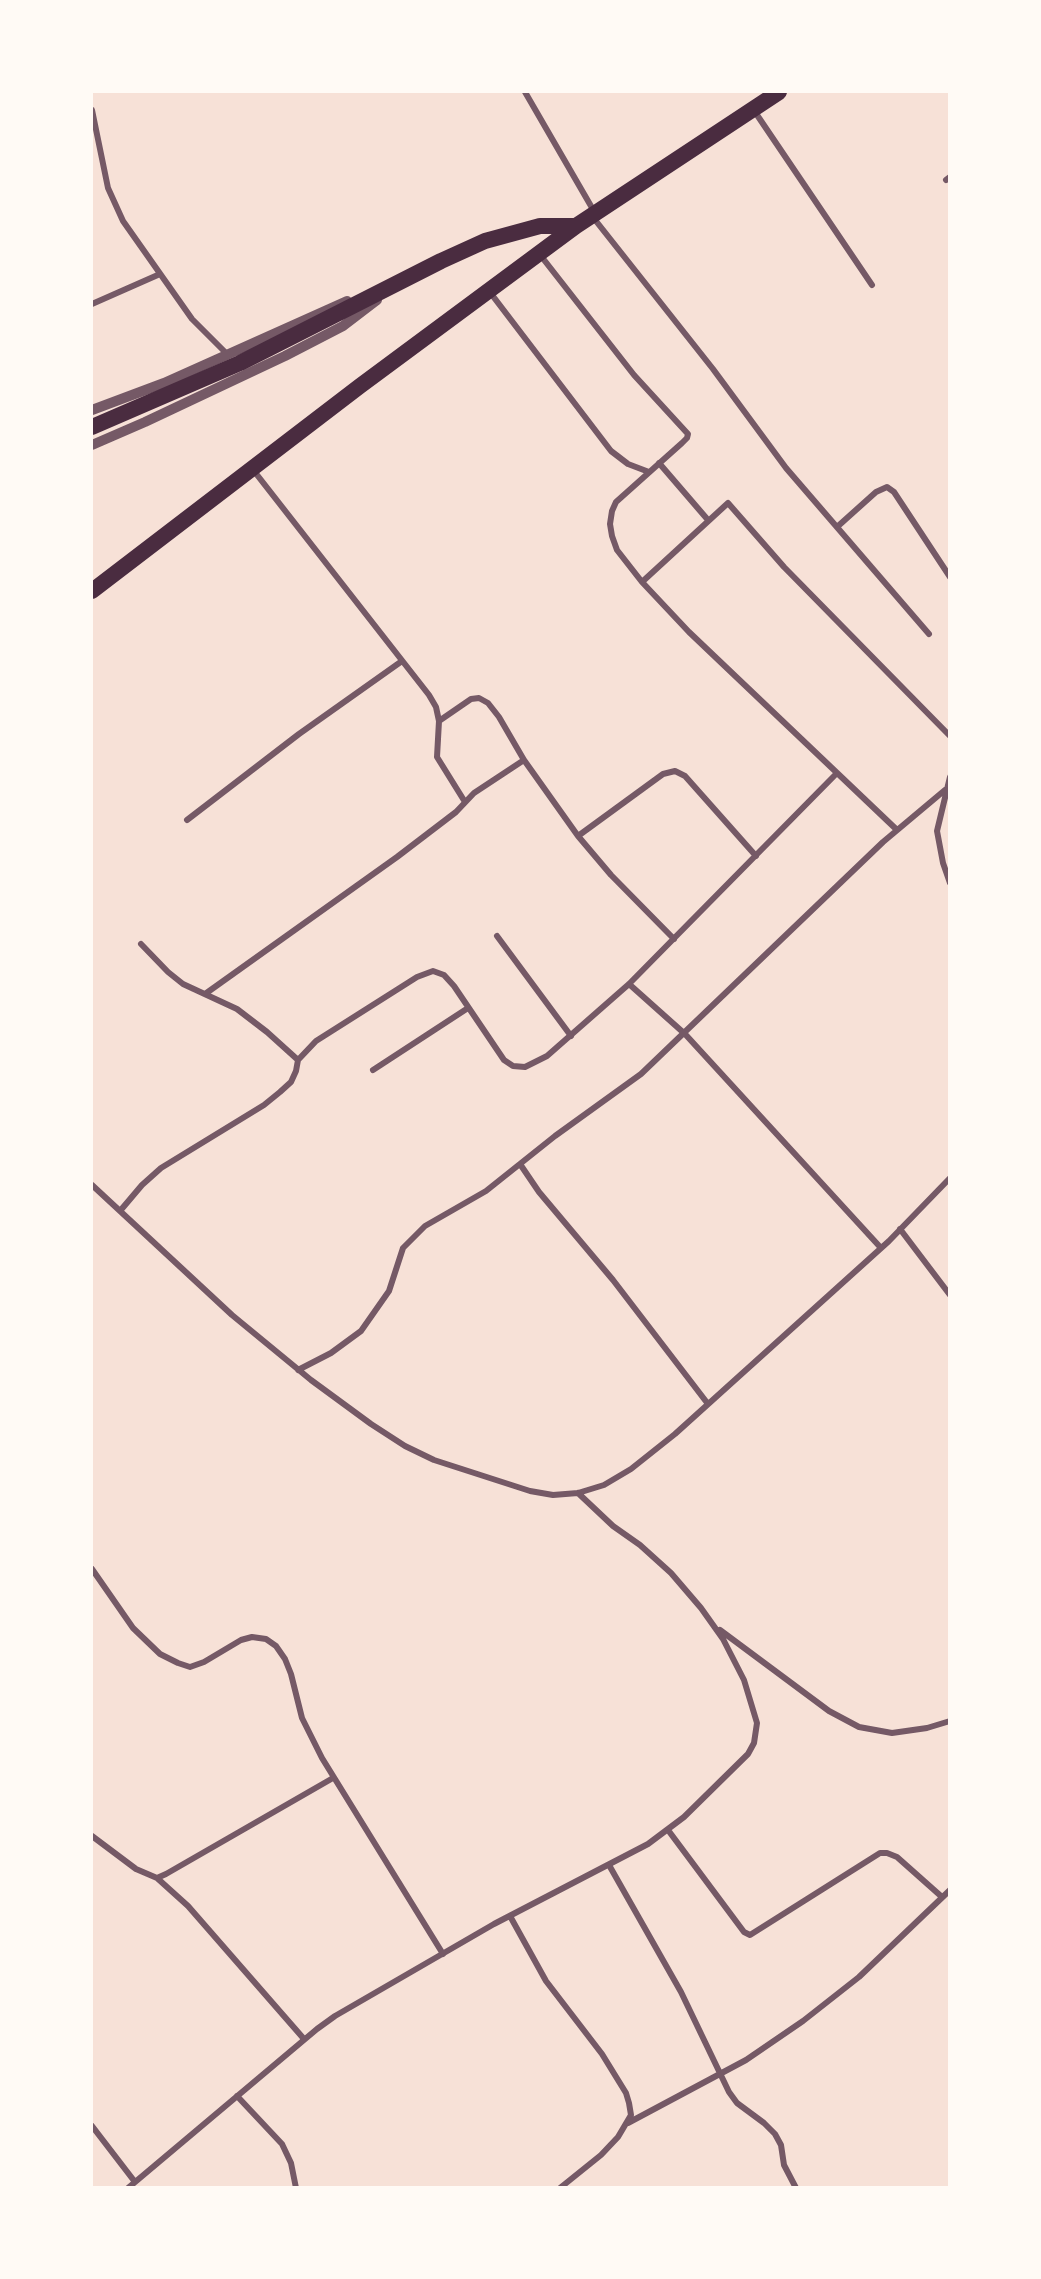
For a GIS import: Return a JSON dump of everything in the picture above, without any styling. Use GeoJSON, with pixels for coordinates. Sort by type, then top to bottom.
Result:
{"type":"FeatureCollection","features":[{"type":"Feature","properties":{"kind":"highway"},"geometry":{"type":"LineString","coordinates":[[92,591],[252,468],[576,226],[779,92]]}},
{"type":"Feature","properties":{"kind":"highway"},"geometry":{"type":"LineString","coordinates":[[92,427],[240,363],[406,278],[485,241],[540,226],[576,226]]}},
{"type":"Feature","properties":{"kind":"street"},"geometry":{"type":"LineString","coordinates":[[525,92],[594,214],[786,468],[929,634]]}},
{"type":"Feature","properties":{"kind":"street"},"geometry":{"type":"LineString","coordinates":[[753,109],[872,285]]}},
{"type":"Feature","properties":{"kind":"street"},"geometry":{"type":"LineString","coordinates":[[92,110],[94,131],[108,188],[123,221],[192,319],[228,355]]}},
{"type":"Feature","properties":{"kind":"street"},"geometry":{"type":"LineString","coordinates":[[539,253],[634,375],[688,436],[616,502],[610,524],[617,550],[642,582],[689,632],[896,829]]}},
{"type":"Feature","properties":{"kind":"street"},"geometry":{"type":"LineString","coordinates":[[92,304],[160,274]]}},
{"type":"Feature","properties":{"kind":"street"},"geometry":{"type":"LineString","coordinates":[[92,410],[165,383],[332,307],[406,278]]}},
{"type":"Feature","properties":{"kind":"street"},"geometry":{"type":"LineString","coordinates":[[92,445],[218,388],[342,326],[406,278]]}},
{"type":"Feature","properties":{"kind":"street"},"geometry":{"type":"LineString","coordinates":[[488,291],[611,451],[628,464],[649,472]]}},
{"type":"Feature","properties":{"kind":"street"},"geometry":{"type":"LineString","coordinates":[[659,463],[708,520]]}},
{"type":"Feature","properties":{"kind":"street"},"geometry":{"type":"LineString","coordinates":[[252,468],[429,696],[436,707],[439,721],[437,757],[465,802]]}},
{"type":"Feature","properties":{"kind":"street"},"geometry":{"type":"LineString","coordinates":[[837,527],[876,492],[887,487],[894,492],[950,577]]}},
{"type":"Feature","properties":{"kind":"street"},"geometry":{"type":"LineString","coordinates":[[642,582],[726,503],[732,505],[783,567],[950,736]]}},
{"type":"Feature","properties":{"kind":"street"},"geometry":{"type":"LineString","coordinates":[[187,820],[299,734],[402,661]]}},
{"type":"Feature","properties":{"kind":"street"},"geometry":{"type":"LineString","coordinates":[[439,721],[471,699],[479,698],[488,703],[499,717],[524,760],[578,836],[611,875],[674,939]]}},
{"type":"Feature","properties":{"kind":"street"},"geometry":{"type":"LineString","coordinates":[[205,994],[397,857],[456,812],[483,787],[524,760]]}},
{"type":"Feature","properties":{"kind":"street"},"geometry":{"type":"LineString","coordinates":[[578,836],[663,774],[675,771],[686,776],[756,856]]}},
{"type":"Feature","properties":{"kind":"street"},"geometry":{"type":"LineString","coordinates":[[120,1211],[142,1185],[161,1168],[264,1105],[291,1082],[298,1060],[316,1041],[417,977],[433,971],[444,975],[454,986],[504,1060],[513,1066],[525,1067],[547,1056],[629,984],[837,773]]}},
{"type":"Feature","properties":{"kind":"street"},"geometry":{"type":"LineString","coordinates":[[950,777],[945,790],[937,831],[950,884]]}},
{"type":"Feature","properties":{"kind":"street"},"geometry":{"type":"LineString","coordinates":[[298,1370],[331,1353],[361,1331],[389,1291],[403,1248],[424,1226],[486,1191],[641,1074],[896,829],[945,790]]}},
{"type":"Feature","properties":{"kind":"street"},"geometry":{"type":"LineString","coordinates":[[497,936],[571,1036]]}},
{"type":"Feature","properties":{"kind":"street"},"geometry":{"type":"LineString","coordinates":[[141,944],[183,984],[237,1009],[298,1060]]}},
{"type":"Feature","properties":{"kind":"street"},"geometry":{"type":"LineString","coordinates":[[629,984],[685,1034],[881,1248]]}},
{"type":"Feature","properties":{"kind":"street"},"geometry":{"type":"LineString","coordinates":[[373,1070],[468,1008]]}},
{"type":"Feature","properties":{"kind":"street"},"geometry":{"type":"LineString","coordinates":[[520,1164],[708,1404]]}},
{"type":"Feature","properties":{"kind":"street"},"geometry":{"type":"LineString","coordinates":[[92,1185],[232,1315],[345,1406],[396,1440],[434,1460],[530,1491],[553,1495],[578,1493],[604,1485],[631,1469],[708,1404],[881,1248],[950,1178]]}},
{"type":"Feature","properties":{"kind":"street"},"geometry":{"type":"LineString","coordinates":[[900,1229],[950,1295]]}},
{"type":"Feature","properties":{"kind":"street"},"geometry":{"type":"LineString","coordinates":[[128,2187],[304,2039],[335,2016],[510,1916],[648,1844],[668,1830],[740,1765],[748,1754],[754,1743],[757,1723],[751,1698],[736,1661],[715,1626],[671,1573],[640,1545],[613,1526],[578,1493]]}},
{"type":"Feature","properties":{"kind":"street"},"geometry":{"type":"LineString","coordinates":[[92,1569],[133,1628],[160,1654],[178,1664],[189,1667],[204,1662],[241,1640],[252,1637],[271,1642],[285,1659],[302,1718],[333,1778],[443,1954]]}},
{"type":"Feature","properties":{"kind":"street"},"geometry":{"type":"LineString","coordinates":[[715,1626],[829,1711],[859,1727],[892,1733],[927,1728],[950,1721]]}},
{"type":"Feature","properties":{"kind":"street"},"geometry":{"type":"LineString","coordinates":[[157,1878],[333,1778]]}},
{"type":"Feature","properties":{"kind":"street"},"geometry":{"type":"LineString","coordinates":[[668,1830],[744,1932],[750,1935],[880,1853],[897,1857],[942,1897]]}},
{"type":"Feature","properties":{"kind":"street"},"geometry":{"type":"LineString","coordinates":[[92,1836],[136,1869],[157,1878],[188,1906],[304,2039]]}},
{"type":"Feature","properties":{"kind":"street"},"geometry":{"type":"LineString","coordinates":[[609,1865],[681,1992],[720,2074],[737,2103],[764,2123],[774,2134],[781,2145],[784,2165],[796,2187]]}},
{"type":"Feature","properties":{"kind":"street"},"geometry":{"type":"LineString","coordinates":[[627,2123],[746,2060],[823,2006],[859,1977],[950,1890]]}},
{"type":"Feature","properties":{"kind":"street"},"geometry":{"type":"LineString","coordinates":[[510,1916],[546,1981],[588,2035],[618,2079],[629,2103],[631,2115],[618,2137],[560,2187]]}},
{"type":"Feature","properties":{"kind":"street"},"geometry":{"type":"LineString","coordinates":[[237,2096],[282,2144],[291,2163],[296,2187]]}},
{"type":"Feature","properties":{"kind":"street"},"geometry":{"type":"LineString","coordinates":[[92,2126],[135,2182]]}}]}
